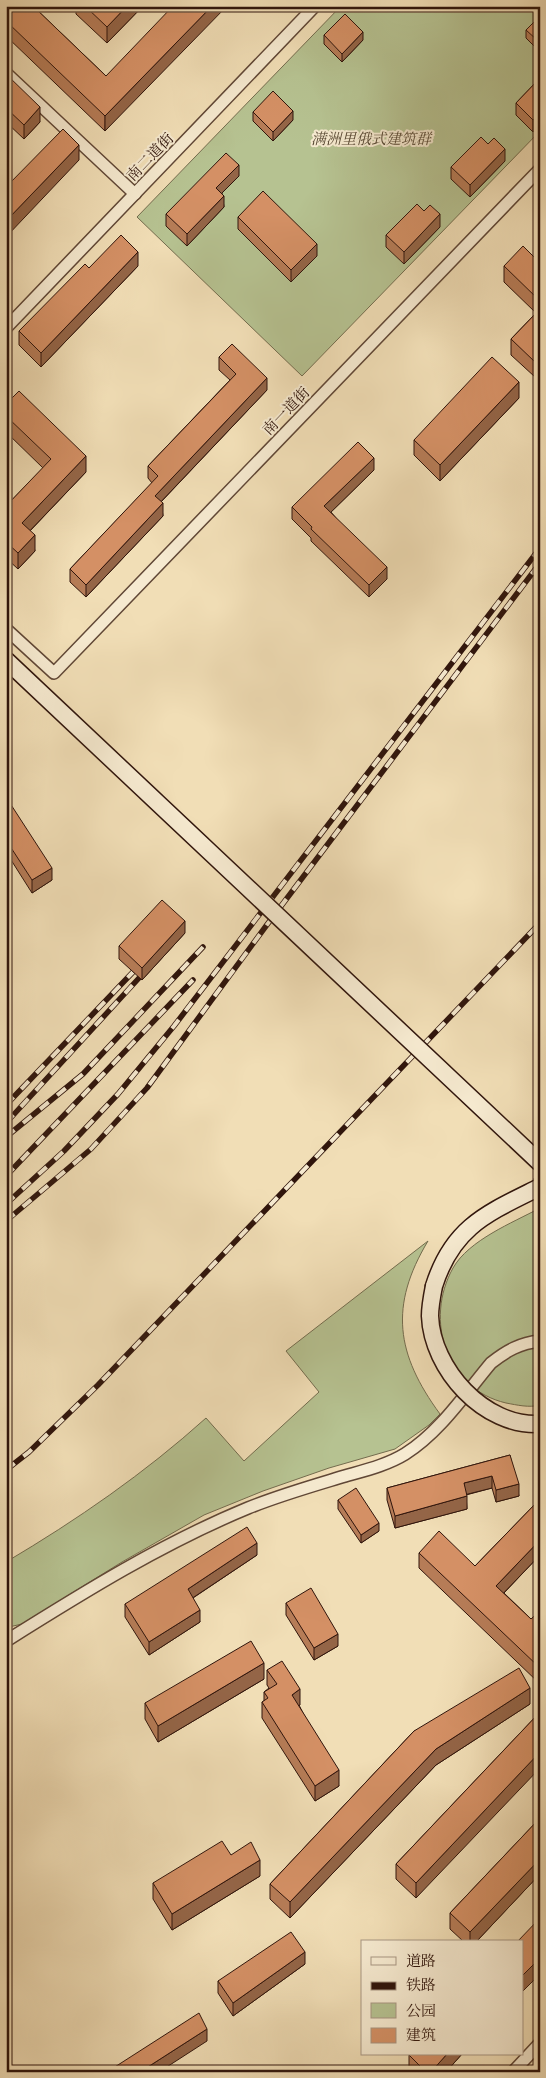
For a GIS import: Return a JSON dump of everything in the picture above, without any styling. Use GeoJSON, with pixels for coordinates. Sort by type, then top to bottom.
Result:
{"type":"FeatureCollection","features":[{"type":"Feature","properties":{"kind":"main road"},"geometry":{"type":"LineString","coordinates":[[6,660],[540,1163]]}},
{"type":"Feature","properties":{"kind":"main road"},"geometry":{"type":"LineString","coordinates":[[540,1186],[488,1213],[466,1230],[450,1248],[440,1266],[434,1286],[430,1317],[438,1350],[455,1380],[478,1403],[492,1412],[520,1422],[540,1424]]}},
{"type":"Feature","properties":{"kind":"street","name":"南二道街"},"geometry":{"type":"LineString","coordinates":[[6,328],[316,6]]}},
{"type":"Feature","properties":{"kind":"street"},"geometry":{"type":"LineString","coordinates":[[6,73],[135,194]]}},
{"type":"Feature","properties":{"kind":"street","name":"南一道街"},"geometry":{"type":"LineString","coordinates":[[6,629],[54,673],[540,169]]}},
{"type":"Feature","properties":{"kind":"street"},"geometry":{"type":"LineString","coordinates":[[6,1641],[107,1579],[185,1537],[266,1500],[372,1468],[406,1454],[436,1429],[491,1364],[501,1355],[526,1343],[540,1341]]}},
{"type":"Feature","properties":{"kind":"street"},"geometry":{"type":"LineString","coordinates":[[513,2072],[540,2043]]}},
{"type":"Feature","properties":{"kind":"green space","name":"满洲里俄式建筑群"},"geometry":{"type":"Polygon","coordinates":[[[341,6],[540,6],[540,131],[302,376],[137,217],[341,6]]]}},
{"type":"Feature","properties":{"kind":"green space"},"geometry":{"type":"Polygon","coordinates":[[[540,1208],[540,1405],[527,1406],[506,1403],[485,1395],[468,1383],[455,1368],[446,1350],[441,1330],[441,1309],[444,1288],[460,1258],[469,1249],[492,1233],[540,1208]]]}},
{"type":"Feature","properties":{"kind":"green space"},"geometry":{"type":"Polygon","coordinates":[[[428,1241],[407,1287],[403,1308],[403,1329],[414,1371],[440,1414],[429,1425],[395,1449],[329,1468],[263,1491],[204,1515],[122,1562],[22,1624],[9,1627],[6,1625],[6,1562],[59,1530],[135,1477],[206,1418],[244,1461],[319,1392],[286,1351],[428,1241]]]}},
{"type":"Feature","properties":{"kind":"building"},"geometry":{"type":"Polygon","coordinates":[[[6,6],[33,6],[106,76],[173,6],[212,6],[105,116],[6,21],[6,6]]]}},
{"type":"Feature","properties":{"kind":"building"},"geometry":{"type":"Polygon","coordinates":[[[85,6],[127,6],[107,27],[85,6]]]}},
{"type":"Feature","properties":{"kind":"building"},"geometry":{"type":"Polygon","coordinates":[[[345,14],[363,32],[342,54],[324,35],[345,14]]]}},
{"type":"Feature","properties":{"kind":"building"},"geometry":{"type":"Polygon","coordinates":[[[540,16],[540,37],[537,40],[526,30],[540,16]]]}},
{"type":"Feature","properties":{"kind":"building"},"geometry":{"type":"Polygon","coordinates":[[[6,74],[40,107],[24,125],[6,108],[6,74]]]}},
{"type":"Feature","properties":{"kind":"building"},"geometry":{"type":"Polygon","coordinates":[[[540,78],[540,113],[533,120],[516,103],[540,78]]]}},
{"type":"Feature","properties":{"kind":"building"},"geometry":{"type":"Polygon","coordinates":[[[273,91],[293,111],[273,132],[253,112],[273,91]]]}},
{"type":"Feature","properties":{"kind":"building"},"geometry":{"type":"Polygon","coordinates":[[[63,129],[79,145],[6,221],[6,187],[63,129]]]}},
{"type":"Feature","properties":{"kind":"building"},"geometry":{"type":"Polygon","coordinates":[[[481,137],[488,144],[494,138],[505,149],[470,185],[451,167],[481,137]]]}},
{"type":"Feature","properties":{"kind":"building"},"geometry":{"type":"Polygon","coordinates":[[[226,153],[239,165],[216,188],[224,196],[187,234],[166,214],[226,153]]]}},
{"type":"Feature","properties":{"kind":"building"},"geometry":{"type":"Polygon","coordinates":[[[263,191],[317,244],[291,270],[238,217],[263,191]]]}},
{"type":"Feature","properties":{"kind":"building"},"geometry":{"type":"Polygon","coordinates":[[[417,204],[424,211],[430,205],[440,214],[404,252],[386,235],[417,204]]]}},
{"type":"Feature","properties":{"kind":"building"},"geometry":{"type":"Polygon","coordinates":[[[121,235],[138,252],[41,353],[19,331],[85,264],[89,268],[121,235]]]}},
{"type":"Feature","properties":{"kind":"building"},"geometry":{"type":"Polygon","coordinates":[[[523,246],[540,263],[540,301],[504,266],[523,246]]]}},
{"type":"Feature","properties":{"kind":"building"},"geometry":{"type":"Polygon","coordinates":[[[540,309],[540,357],[535,362],[511,339],[540,309]]]}},
{"type":"Feature","properties":{"kind":"building"},"geometry":{"type":"Polygon","coordinates":[[[232,344],[267,378],[155,496],[163,503],[86,585],[70,569],[158,476],[148,466],[236,374],[219,357],[232,344]]]}},
{"type":"Feature","properties":{"kind":"building"},"geometry":{"type":"Polygon","coordinates":[[[492,357],[519,382],[440,465],[414,440],[492,357]]]}},
{"type":"Feature","properties":{"kind":"building"},"geometry":{"type":"Polygon","coordinates":[[[19,391],[86,456],[22,523],[35,535],[18,553],[6,542],[6,517],[8,515],[6,514],[6,506],[51,459],[6,416],[6,404],[19,391]]]}},
{"type":"Feature","properties":{"kind":"building"},"geometry":{"type":"Polygon","coordinates":[[[358,442],[374,458],[324,506],[387,567],[369,585],[311,529],[312,527],[292,507],[358,442]]]}},
{"type":"Feature","properties":{"kind":"building"},"geometry":{"type":"Polygon","coordinates":[[[6,797],[52,868],[32,880],[6,840],[6,797]]]}},
{"type":"Feature","properties":{"kind":"building"},"geometry":{"type":"Polygon","coordinates":[[[162,900],[185,921],[142,968],[119,946],[162,900]]]}},
{"type":"Feature","properties":{"kind":"building"},"geometry":{"type":"Polygon","coordinates":[[[510,1455],[519,1484],[496,1490],[492,1476],[464,1483],[467,1496],[395,1516],[387,1488],[510,1455]]]}},
{"type":"Feature","properties":{"kind":"building"},"geometry":{"type":"Polygon","coordinates":[[[356,1488],[379,1523],[361,1535],[338,1500],[356,1488]]]}},
{"type":"Feature","properties":{"kind":"building"},"geometry":{"type":"Polygon","coordinates":[[[540,1499],[540,1540],[496,1586],[531,1619],[540,1611],[540,1668],[419,1553],[439,1531],[475,1566],[540,1499]]]}},
{"type":"Feature","properties":{"kind":"building"},"geometry":{"type":"Polygon","coordinates":[[[247,1527],[257,1543],[188,1589],[200,1610],[149,1642],[125,1604],[247,1527]]]}},
{"type":"Feature","properties":{"kind":"building"},"geometry":{"type":"Polygon","coordinates":[[[311,1588],[338,1634],[314,1648],[286,1603],[311,1588]]]}},
{"type":"Feature","properties":{"kind":"building"},"geometry":{"type":"Polygon","coordinates":[[[251,1641],[264,1663],[158,1726],[145,1703],[251,1641]]]}},
{"type":"Feature","properties":{"kind":"building"},"geometry":{"type":"Polygon","coordinates":[[[282,1661],[300,1689],[292,1695],[339,1770],[315,1786],[262,1702],[268,1698],[264,1692],[277,1684],[267,1670],[282,1661]]]}},
{"type":"Feature","properties":{"kind":"building"},"geometry":{"type":"Polygon","coordinates":[[[519,1668],[530,1688],[436,1749],[290,1902],[270,1884],[414,1731],[519,1668]]]}},
{"type":"Feature","properties":{"kind":"building"},"geometry":{"type":"Polygon","coordinates":[[[540,1712],[540,1752],[416,1883],[396,1864],[540,1712]]]}},
{"type":"Feature","properties":{"kind":"building"},"geometry":{"type":"Polygon","coordinates":[[[540,1818],[540,1859],[470,1932],[450,1913],[540,1818]]]}},
{"type":"Feature","properties":{"kind":"building"},"geometry":{"type":"Polygon","coordinates":[[[222,1841],[231,1855],[251,1842],[260,1860],[172,1914],[153,1883],[222,1841]]]}},
{"type":"Feature","properties":{"kind":"building"},"geometry":{"type":"Polygon","coordinates":[[[540,1918],[540,1958],[524,1974],[524,1940],[519,1940],[540,1918]]]}},
{"type":"Feature","properties":{"kind":"building"},"geometry":{"type":"Polygon","coordinates":[[[291,1932],[305,1952],[233,2003],[218,1981],[291,1932]]]}},
{"type":"Feature","properties":{"kind":"building"},"geometry":{"type":"Polygon","coordinates":[[[199,2013],[207,2029],[140,2072],[107,2072],[199,2013]]]}},
{"type":"Feature","properties":{"kind":"building"},"geometry":{"type":"Polygon","coordinates":[[[410,2056],[445,2056],[431,2072],[426,2072],[410,2056]]]}},
{"type":"Feature","properties":{"kind":"railway"},"geometry":{"type":"LineString","coordinates":[[6,1204],[64,1151],[118,1094],[174,1026],[540,548]]}},
{"type":"Feature","properties":{"kind":"railway"},"geometry":{"type":"LineString","coordinates":[[6,1221],[91,1149],[147,1088],[266,926],[540,563]]}},
{"type":"Feature","properties":{"kind":"railway"},"geometry":{"type":"LineString","coordinates":[[6,1470],[29,1452],[98,1385],[540,923]]}},
{"type":"Feature","properties":{"kind":"railway"},"geometry":{"type":"LineString","coordinates":[[6,1137],[83,1074],[203,947]]}},
{"type":"Feature","properties":{"kind":"railway"},"geometry":{"type":"LineString","coordinates":[[6,1105],[133,972]]}},
{"type":"Feature","properties":{"kind":"railway"},"geometry":{"type":"LineString","coordinates":[[6,1123],[139,978]]}},
{"type":"Feature","properties":{"kind":"railway"},"geometry":{"type":"LineString","coordinates":[[6,1176],[193,980]]}}]}
